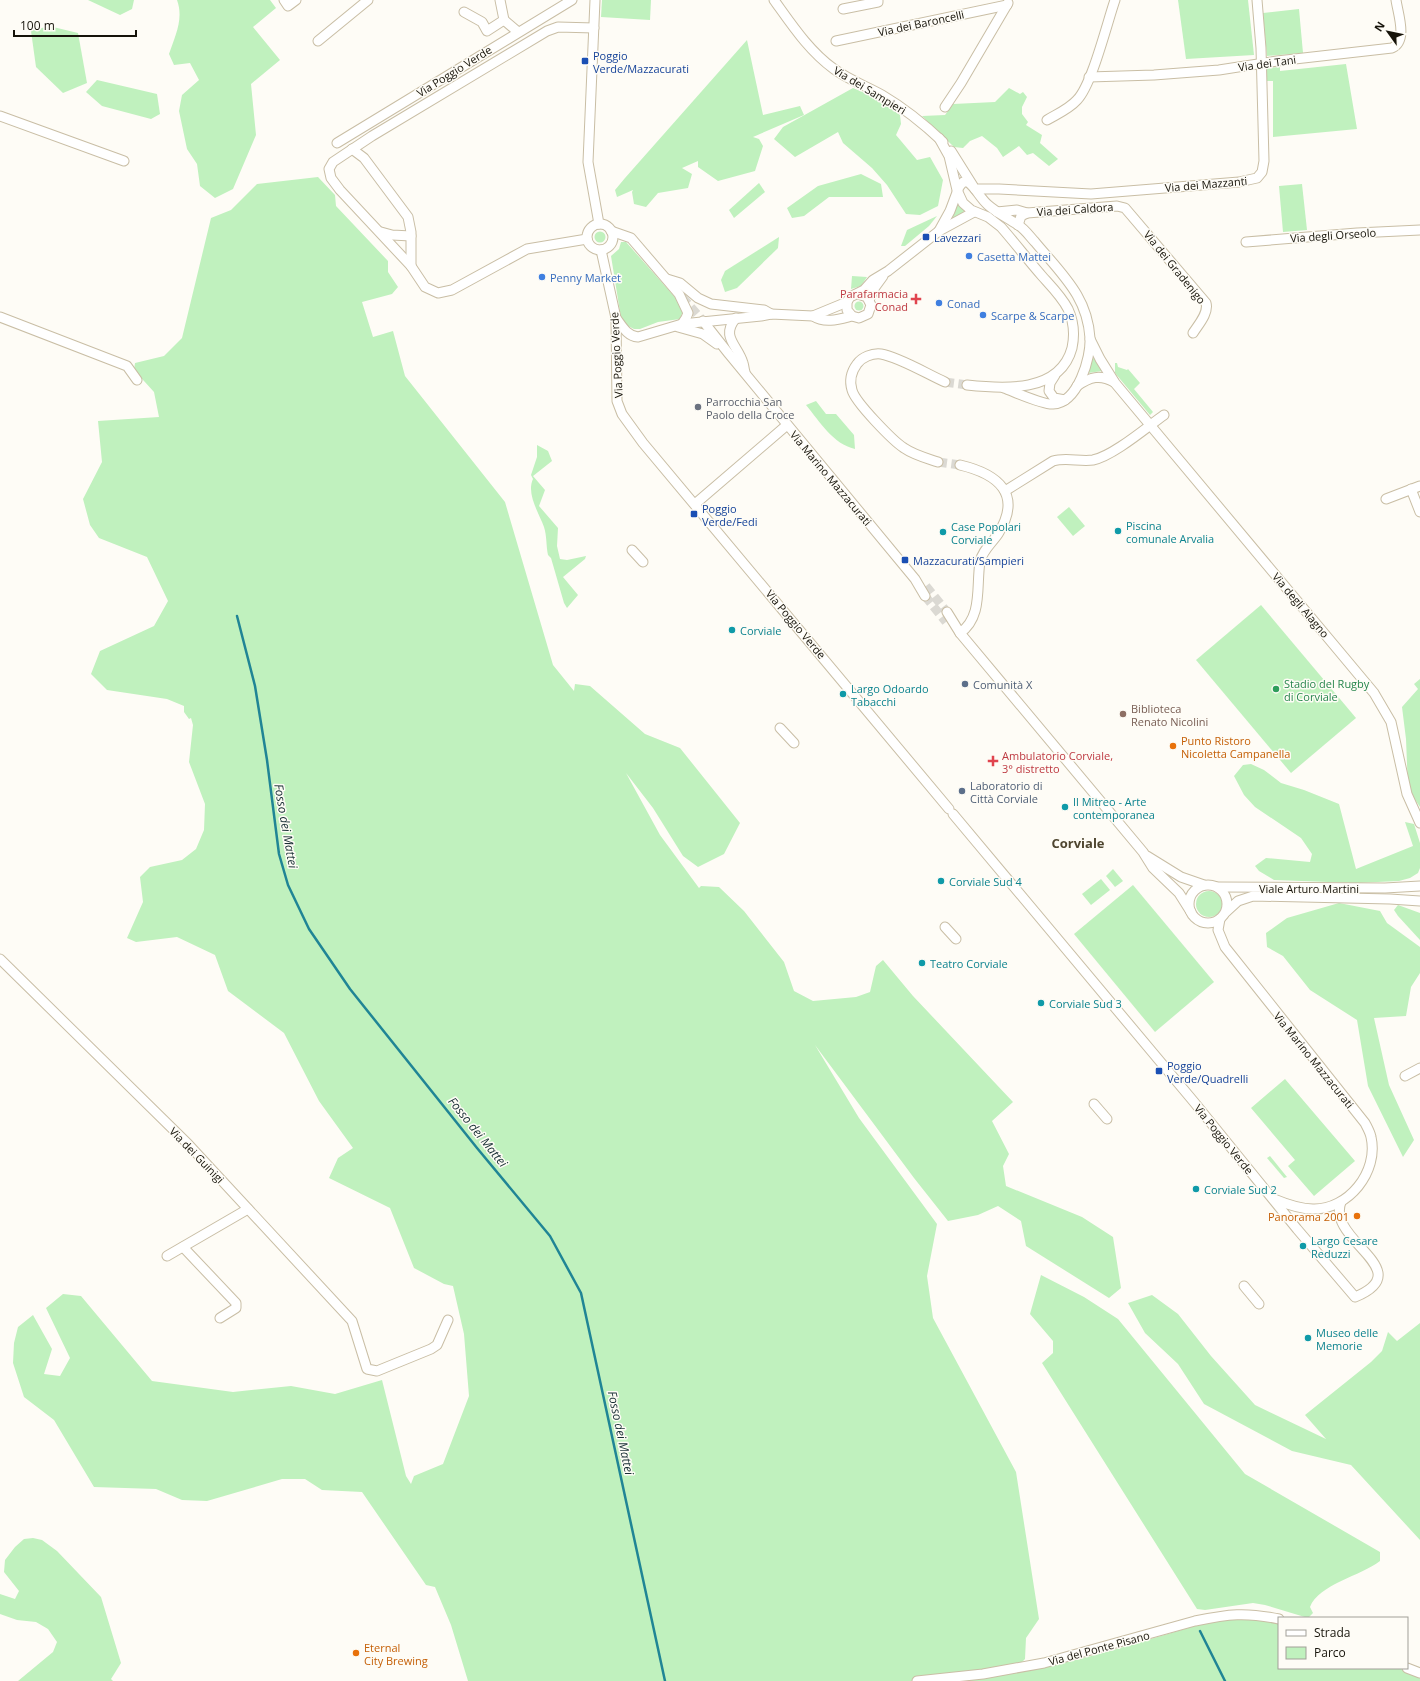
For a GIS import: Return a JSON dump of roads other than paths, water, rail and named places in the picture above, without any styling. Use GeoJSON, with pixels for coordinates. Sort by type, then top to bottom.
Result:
{"type":"FeatureCollection","features":[{"type":"Feature","properties":{"kind":"street"},"geometry":{"type":"LineString","coordinates":[[318,42],[368,0]]}},
{"type":"Feature","properties":{"kind":"street"},"geometry":{"type":"LineString","coordinates":[[500,0],[504,20],[518,32]]}},
{"type":"Feature","properties":{"kind":"street","name":"Via Poggio Verde"},"geometry":{"type":"LineString","coordinates":[[337,143],[572,0]]}},
{"type":"Feature","properties":{"kind":"street"},"geometry":{"type":"LineString","coordinates":[[595,0],[588,162],[599,224]]}},
{"type":"Feature","properties":{"kind":"street","name":"Via dei Sampieri"},"geometry":{"type":"LineString","coordinates":[[774,0],[805,43],[820,58],[845,76],[901,107],[948,147],[985,202],[997,212],[1018,224],[1040,248],[1076,294],[1086,316],[1090,339]]}},
{"type":"Feature","properties":{"kind":"street"},"geometry":{"type":"LineString","coordinates":[[843,8],[878,2],[878,0]]}},
{"type":"Feature","properties":{"kind":"street"},"geometry":{"type":"LineString","coordinates":[[1047,120],[1069,108],[1082,94],[1115,0]]}},
{"type":"Feature","properties":{"kind":"street","name":"Via dei Mazzanti"},"geometry":{"type":"LineString","coordinates":[[975,189],[1091,194],[1239,182],[1257,178],[1262,172],[1264,164],[1261,63],[1257,0]]}},
{"type":"Feature","properties":{"kind":"street","name":"Via dei Tani"},"geometry":{"type":"LineString","coordinates":[[1089,77],[1205,71],[1394,48],[1399,43],[1401,35],[1396,0]]}},
{"type":"Feature","properties":{"kind":"street"},"geometry":{"type":"LineString","coordinates":[[945,107],[958,88],[1008,3]]}},
{"type":"Feature","properties":{"kind":"street","name":"Via dei Baroncelli"},"geometry":{"type":"LineString","coordinates":[[836,41],[1008,3]]}},
{"type":"Feature","properties":{"kind":"street"},"geometry":{"type":"LineString","coordinates":[[464,12],[482,22],[487,31],[504,20]]}},
{"type":"Feature","properties":{"kind":"street"},"geometry":{"type":"LineString","coordinates":[[587,238],[527,249],[457,287],[443,293],[436,292],[427,288],[418,278],[412,266],[340,190],[329,173],[331,164],[352,149],[547,31],[558,28],[594,28]]}},
{"type":"Feature","properties":{"kind":"street"},"geometry":{"type":"LineString","coordinates":[[0,116],[124,161]]}},
{"type":"Feature","properties":{"kind":"street","name":"Via dei Sampieri"},"geometry":{"type":"LineString","coordinates":[[939,138],[951,161],[957,190],[964,203],[974,212],[985,215],[1000,227],[1061,298],[1068,309],[1074,326],[1073,341],[1067,360],[1057,372],[1042,381],[1033,384],[1004,388]]}},
{"type":"Feature","properties":{"kind":"street"},"geometry":{"type":"LineString","coordinates":[[352,149],[364,158],[406,214],[410,222],[412,266]]}},
{"type":"Feature","properties":{"kind":"street"},"geometry":{"type":"LineString","coordinates":[[939,231],[950,211],[957,190],[961,184],[966,182],[975,189]]}},
{"type":"Feature","properties":{"kind":"street","name":"Via dei Caldora"},"geometry":{"type":"LineString","coordinates":[[997,212],[1122,207]]}},
{"type":"Feature","properties":{"kind":"street","name":"Via dei Gradenigo"},"geometry":{"type":"LineString","coordinates":[[1122,207],[1127,210],[1206,303],[1207,306],[1205,313],[1193,333]]}},
{"type":"Feature","properties":{"kind":"street"},"geometry":{"type":"LineString","coordinates":[[616,318],[626,332],[633,336],[642,336],[678,325],[704,321],[771,314],[813,316],[847,302],[852,296],[858,294],[873,280],[888,271],[939,231],[974,212]]}},
{"type":"Feature","properties":{"kind":"street","name":"Via dei Caldora"},"geometry":{"type":"LineString","coordinates":[[1018,224],[1021,216],[1027,212]]}},
{"type":"Feature","properties":{"kind":"street"},"geometry":{"type":"LineString","coordinates":[[612,231],[610,244],[608,247],[601,250],[592,247],[587,238],[590,229],[594,225],[599,224],[608,227],[612,231],[631,238],[679,294],[688,313],[678,325]]}},
{"type":"Feature","properties":{"kind":"street","name":"Via degli Orseolo"},"geometry":{"type":"LineString","coordinates":[[1246,242],[1357,233],[1420,230]]}},
{"type":"Feature","properties":{"kind":"street"},"geometry":{"type":"LineString","coordinates":[[380,232],[392,235],[411,236]]}},
{"type":"Feature","properties":{"kind":"street","name":"Via Poggio Verde"},"geometry":{"type":"LineString","coordinates":[[601,250],[616,318],[617,397],[620,410],[644,443],[835,670],[951,812],[1273,1198],[1296,1207],[1313,1209],[1328,1207],[1341,1202]]}},
{"type":"Feature","properties":{"kind":"street"},"geometry":{"type":"LineString","coordinates":[[869,300],[875,287],[888,271]]}},
{"type":"Feature","properties":{"kind":"street"},"geometry":{"type":"LineString","coordinates":[[667,279],[680,284],[698,298],[711,304],[764,310],[771,314]]}},
{"type":"Feature","properties":{"kind":"street"},"geometry":{"type":"LineString","coordinates":[[813,316],[818,319],[833,320],[852,316],[859,318],[868,314],[871,308],[869,300],[864,295],[858,294]]}},
{"type":"Feature","properties":{"kind":"street"},"geometry":{"type":"LineString","coordinates":[[847,302],[847,310],[852,316]]}},
{"type":"Feature","properties":{"kind":"street"},"geometry":{"type":"LineString","coordinates":[[0,317],[127,366],[137,380]]}},
{"type":"Feature","properties":{"kind":"street"},"geometry":{"type":"LineString","coordinates":[[736,318],[730,328],[729,334],[743,362],[745,374]]}},
{"type":"Feature","properties":{"kind":"street","name":"Via Marino Mazzacurati"},"geometry":{"type":"LineString","coordinates":[[704,321],[745,374],[915,579],[925,596]]}},
{"type":"Feature","properties":{"kind":"street"},"geometry":{"type":"LineString","coordinates":[[678,325],[703,334],[729,354]]}},
{"type":"Feature","properties":{"kind":"street"},"geometry":{"type":"LineString","coordinates":[[1057,372],[1050,383],[1049,391],[1054,398],[1065,400],[1077,386],[1086,365],[1090,339]]}},
{"type":"Feature","properties":{"kind":"street","name":"Via degli Alagno"},"geometry":{"type":"LineString","coordinates":[[1090,339],[1115,383],[1374,693],[1391,722],[1407,794],[1420,823]]}},
{"type":"Feature","properties":{"kind":"street"},"geometry":{"type":"LineString","coordinates":[[938,462],[916,455],[903,448],[892,438],[856,398],[851,389],[850,377],[859,362],[867,356],[876,354],[890,356],[945,382]]}},
{"type":"Feature","properties":{"kind":"street"},"geometry":{"type":"LineString","coordinates":[[1077,386],[1087,380],[1097,377],[1106,378],[1115,383]]}},
{"type":"Feature","properties":{"kind":"street","name":"Via dei Sampieri"},"geometry":{"type":"LineString","coordinates":[[967,384],[1004,388],[1048,404],[1055,404],[1065,400]]}},
{"type":"Feature","properties":{"kind":"street"},"geometry":{"type":"LineString","coordinates":[[1005,491],[1053,461],[1084,461],[1101,458],[1164,414]]}},
{"type":"Feature","properties":{"kind":"street"},"geometry":{"type":"LineString","coordinates":[[695,504],[787,425]]}},
{"type":"Feature","properties":{"kind":"street"},"geometry":{"type":"LineString","coordinates":[[946,622],[958,630],[967,629],[971,622],[977,607],[980,560],[1003,526],[1008,509],[1005,491],[997,481],[988,474],[960,465]]}},
{"type":"Feature","properties":{"kind":"street"},"geometry":{"type":"LineString","coordinates":[[1386,499],[1416,488],[1420,512]]}},
{"type":"Feature","properties":{"kind":"street"},"geometry":{"type":"LineString","coordinates":[[632,550],[643,562]]}},
{"type":"Feature","properties":{"kind":"street","name":"Via Marino Mazzacurati"},"geometry":{"type":"LineString","coordinates":[[915,579],[926,586]]}},
{"type":"Feature","properties":{"kind":"street"},"geometry":{"type":"LineString","coordinates":[[947,612],[958,630],[1143,852],[1153,868],[1179,893],[1196,918],[1202,922],[1210,923],[1223,916],[1227,901],[1222,891],[1218,887],[1193,882],[1176,875],[1143,852]]}},
{"type":"Feature","properties":{"kind":"street"},"geometry":{"type":"LineString","coordinates":[[780,728],[794,743]]}},
{"type":"Feature","properties":{"kind":"street","name":"Viale Arturo Martini"},"geometry":{"type":"LineString","coordinates":[[1399,888],[1411,885],[1420,878]]}},
{"type":"Feature","properties":{"kind":"street"},"geometry":{"type":"LineString","coordinates":[[1191,912],[1189,907],[1190,898],[1196,890],[1204,885]]}},
{"type":"Feature","properties":{"kind":"street","name":"Viale Arturo Martini"},"geometry":{"type":"LineString","coordinates":[[1218,887],[1399,888],[1420,886]]}},
{"type":"Feature","properties":{"kind":"street","name":"Viale Arturo Martini"},"geometry":{"type":"LineString","coordinates":[[1223,916],[1238,901],[1253,896],[1420,901]]}},
{"type":"Feature","properties":{"kind":"street","name":"Viale Arturo Martini"},"geometry":{"type":"LineString","coordinates":[[1390,899],[1420,908]]}},
{"type":"Feature","properties":{"kind":"street","name":"Via Marino Mazzacurati"},"geometry":{"type":"LineString","coordinates":[[1223,916],[1218,930],[1225,948],[1365,1123],[1371,1136],[1372,1155],[1367,1171],[1357,1188],[1341,1202]]}},
{"type":"Feature","properties":{"kind":"street"},"geometry":{"type":"LineString","coordinates":[[945,927],[956,939]]}},
{"type":"Feature","properties":{"kind":"street","name":"Via dei Guinigi"},"geometry":{"type":"LineString","coordinates":[[0,959],[188,1144],[352,1321],[367,1369],[376,1371],[431,1349],[437,1345],[448,1320]]}},
{"type":"Feature","properties":{"kind":"street"},"geometry":{"type":"LineString","coordinates":[[1405,1076],[1420,1068]]}},
{"type":"Feature","properties":{"kind":"street"},"geometry":{"type":"LineString","coordinates":[[1094,1104],[1107,1119]]}},
{"type":"Feature","properties":{"kind":"street"},"geometry":{"type":"LineString","coordinates":[[1273,1198],[1297,1229],[1355,1297],[1374,1287],[1378,1281],[1378,1269],[1341,1222],[1338,1211],[1341,1202]]}},
{"type":"Feature","properties":{"kind":"street"},"geometry":{"type":"LineString","coordinates":[[167,1256],[248,1209]]}},
{"type":"Feature","properties":{"kind":"street"},"geometry":{"type":"LineString","coordinates":[[183,1247],[236,1303],[236,1308],[220,1318]]}},
{"type":"Feature","properties":{"kind":"street"},"geometry":{"type":"LineString","coordinates":[[1244,1286],[1259,1304]]}},
{"type":"Feature","properties":{"kind":"street","name":"Via del Ponte Pisano"},"geometry":{"type":"LineString","coordinates":[[917,1681],[983,1674],[1044,1663],[1214,1617],[1246,1613],[1278,1619]]}},
{"type":"Feature","properties":{"kind":"street"},"geometry":{"type":"LineString","coordinates":[[1408,1668],[1420,1673]]}},
{"type":"Feature","properties":{"kind":"waterway","name":"Fosso dei Mattei"},"geometry":{"type":"LineString","coordinates":[[237,616],[255,686],[267,760],[279,854],[288,885],[309,929],[350,989],[477,1148],[550,1236],[581,1293],[665,1681]]}},
{"type":"Feature","properties":{"kind":"waterway"},"geometry":{"type":"LineString","coordinates":[[1200,1631],[1225,1681]]}},
{"type":"Feature","properties":{"kind":"tunnel"},"geometry":{"type":"LineString","coordinates":[[682,297],[703,321]]}},
{"type":"Feature","properties":{"kind":"tunnel"},"geometry":{"type":"LineString","coordinates":[[945,382],[967,385]]}},
{"type":"Feature","properties":{"kind":"tunnel"},"geometry":{"type":"LineString","coordinates":[[938,462],[960,465]]}},
{"type":"Feature","properties":{"kind":"tunnel"},"geometry":{"type":"LineString","coordinates":[[926,586],[947,612]]}},
{"type":"Feature","properties":{"kind":"tunnel"},"geometry":{"type":"LineString","coordinates":[[925,596],[946,622]]}},
{"type":"Feature","properties":{"kind":"place","name":"Poggio Verde/Mazzacurati"},"geometry":{"type":"Point","coordinates":[585,61]}},
{"type":"Feature","properties":{"kind":"place","name":"Lavezzari"},"geometry":{"type":"Point","coordinates":[926,237]}},
{"type":"Feature","properties":{"kind":"place","name":"Casetta Mattei"},"geometry":{"type":"Point","coordinates":[969,256]}},
{"type":"Feature","properties":{"kind":"place","name":"Penny Market"},"geometry":{"type":"Point","coordinates":[542,277]}},
{"type":"Feature","properties":{"kind":"place","name":"Parafarmacia Conad"},"geometry":{"type":"Point","coordinates":[916,299]}},
{"type":"Feature","properties":{"kind":"place","name":"Conad"},"geometry":{"type":"Point","coordinates":[939,303]}},
{"type":"Feature","properties":{"kind":"place","name":"Scarpe & Scarpe"},"geometry":{"type":"Point","coordinates":[983,315]}},
{"type":"Feature","properties":{"kind":"place","name":"Parrocchia San Paolo della Croce"},"geometry":{"type":"Point","coordinates":[698,407]}},
{"type":"Feature","properties":{"kind":"place","name":"Poggio Verde/Fedi"},"geometry":{"type":"Point","coordinates":[694,514]}},
{"type":"Feature","properties":{"kind":"place","name":"Piscina comunale Arvalia"},"geometry":{"type":"Point","coordinates":[1118,531]}},
{"type":"Feature","properties":{"kind":"place","name":"Case Popolari Corviale"},"geometry":{"type":"Point","coordinates":[943,532]}},
{"type":"Feature","properties":{"kind":"place","name":"Mazzacurati/Sampieri"},"geometry":{"type":"Point","coordinates":[905,560]}},
{"type":"Feature","properties":{"kind":"place","name":"Corviale"},"geometry":{"type":"Point","coordinates":[732,630]}},
{"type":"Feature","properties":{"kind":"place","name":"Comunità X"},"geometry":{"type":"Point","coordinates":[965,684]}},
{"type":"Feature","properties":{"kind":"place","name":"Stadio del Rugby di Corviale"},"geometry":{"type":"Point","coordinates":[1276,689]}},
{"type":"Feature","properties":{"kind":"place","name":"Largo Odoardo Tabacchi"},"geometry":{"type":"Point","coordinates":[843,694]}},
{"type":"Feature","properties":{"kind":"place","name":"Biblioteca Renato Nicolini"},"geometry":{"type":"Point","coordinates":[1123,714]}},
{"type":"Feature","properties":{"kind":"place","name":"Punto Ristoro Nicoletta Campanella"},"geometry":{"type":"Point","coordinates":[1173,746]}},
{"type":"Feature","properties":{"kind":"place","name":"Ambulatorio Corviale, 3° distretto"},"geometry":{"type":"Point","coordinates":[993,761]}},
{"type":"Feature","properties":{"kind":"place","name":"Laboratorio di Città Corviale"},"geometry":{"type":"Point","coordinates":[962,791]}},
{"type":"Feature","properties":{"kind":"place","name":"Il Mitreo - Arte contemporanea"},"geometry":{"type":"Point","coordinates":[1065,807]}},
{"type":"Feature","properties":{"kind":"place","name":"Corviale Sud 4"},"geometry":{"type":"Point","coordinates":[941,881]}},
{"type":"Feature","properties":{"kind":"place","name":"Teatro Corviale"},"geometry":{"type":"Point","coordinates":[922,963]}},
{"type":"Feature","properties":{"kind":"place","name":"Corviale Sud 3"},"geometry":{"type":"Point","coordinates":[1041,1003]}},
{"type":"Feature","properties":{"kind":"place","name":"Poggio Verde/Quadrelli"},"geometry":{"type":"Point","coordinates":[1159,1071]}},
{"type":"Feature","properties":{"kind":"place","name":"Corviale Sud 2"},"geometry":{"type":"Point","coordinates":[1196,1189]}},
{"type":"Feature","properties":{"kind":"place","name":"Panorama 2001"},"geometry":{"type":"Point","coordinates":[1357,1216]}},
{"type":"Feature","properties":{"kind":"place","name":"Largo Cesare Reduzzi"},"geometry":{"type":"Point","coordinates":[1303,1246]}},
{"type":"Feature","properties":{"kind":"place","name":"Museo delle Memorie"},"geometry":{"type":"Point","coordinates":[1308,1338]}},
{"type":"Feature","properties":{"kind":"place","name":"Eternal City Brewing"},"geometry":{"type":"Point","coordinates":[356,1653]}},
{"type":"Feature","properties":{"kind":"district","name":"Corviale"},"geometry":{"type":"Point","coordinates":[1078,843]}}]}
